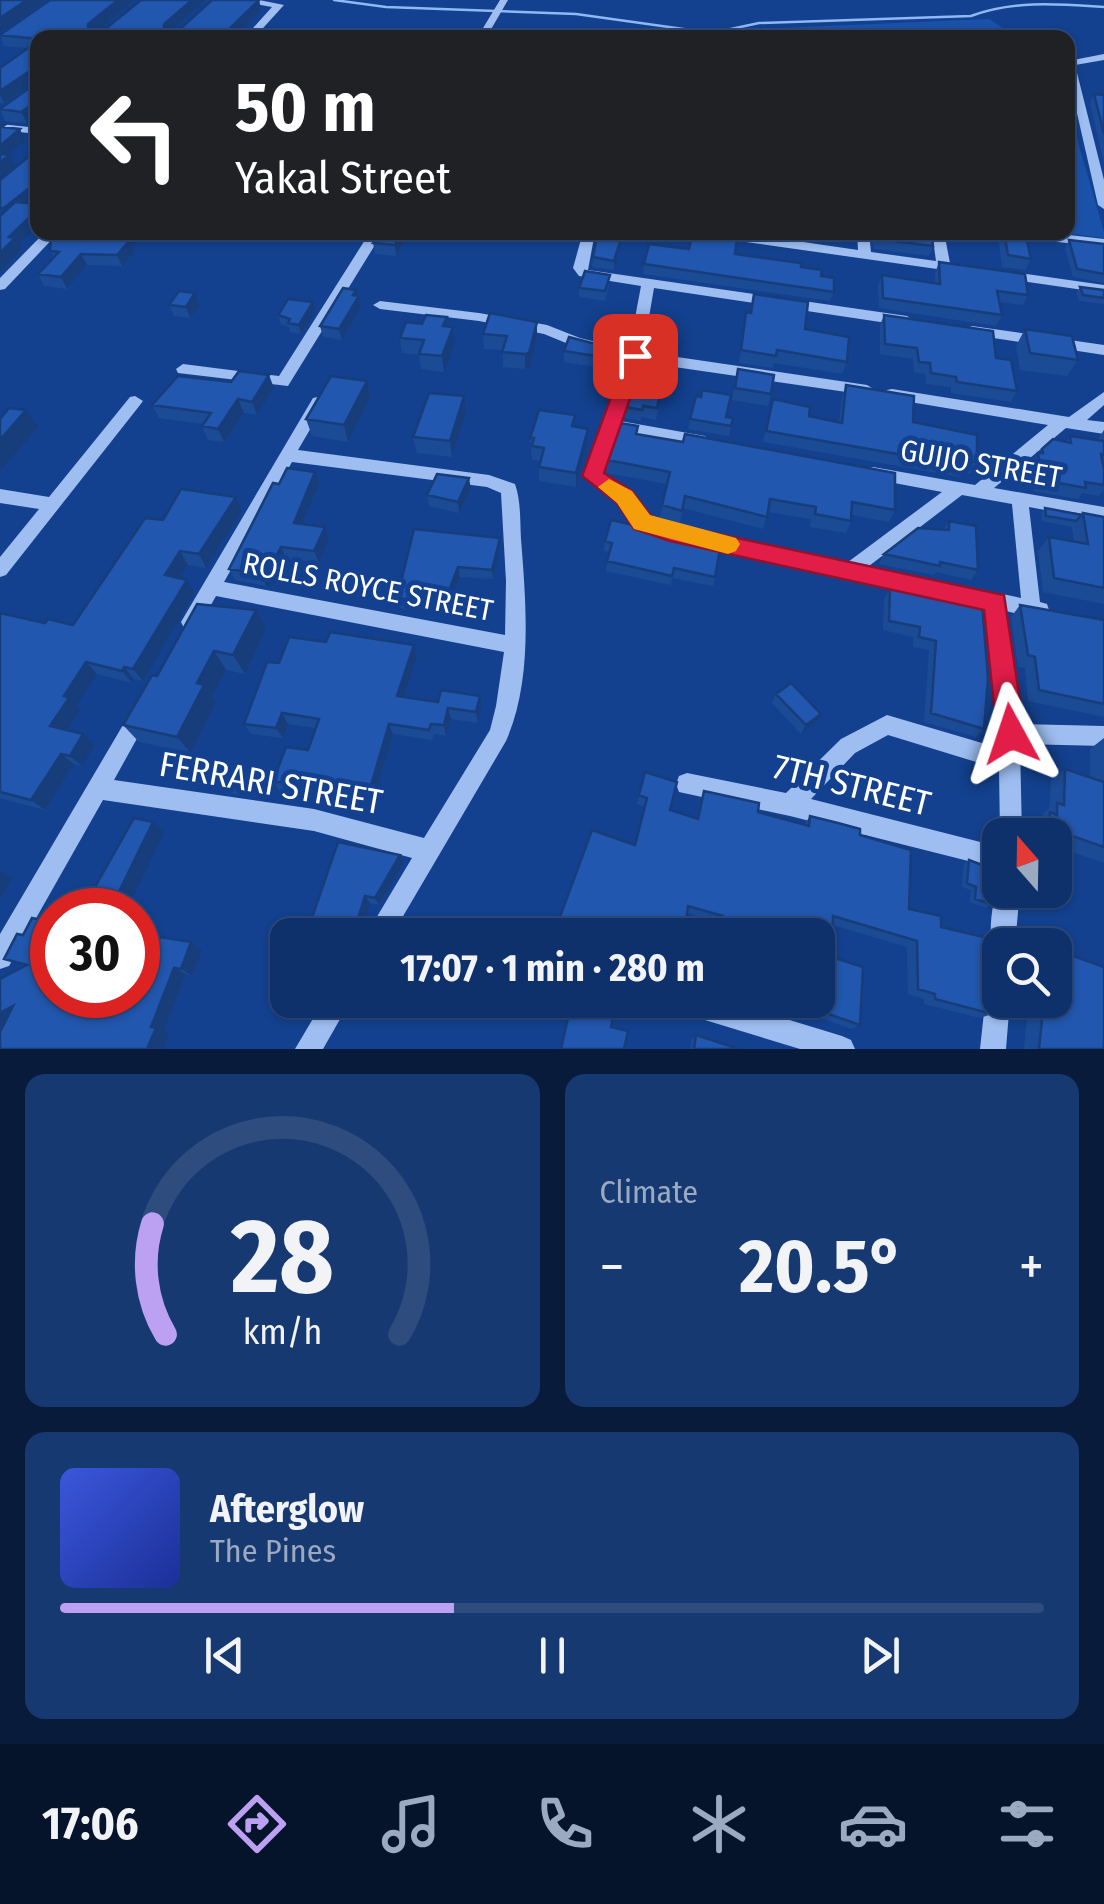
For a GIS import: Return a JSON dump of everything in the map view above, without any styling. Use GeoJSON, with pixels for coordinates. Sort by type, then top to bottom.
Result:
{"type":"FeatureCollection","features":[{"type":"Feature","properties":{"kind":"street"},"geometry":{"type":"LineString","coordinates":[[236,0],[278,4],[255,30]]}},
{"type":"Feature","properties":{"kind":"street"},"geometry":{"type":"LineString","coordinates":[[486,30],[500,6]]}},
{"type":"Feature","properties":{"kind":"street"},"geometry":{"type":"LineString","coordinates":[[1075,62],[1101,60]]}},
{"type":"Feature","properties":{"kind":"street"},"geometry":{"type":"LineString","coordinates":[[1075,105],[1104,205]]}},
{"type":"Feature","properties":{"kind":"street"},"geometry":{"type":"LineString","coordinates":[[0,127],[30,130]]}},
{"type":"Feature","properties":{"kind":"street"},"geometry":{"type":"LineString","coordinates":[[0,286],[45,240]]}},
{"type":"Feature","properties":{"kind":"street"},"geometry":{"type":"LineString","coordinates":[[183,369],[284,382],[372,240]]}},
{"type":"Feature","properties":{"kind":"street"},"geometry":{"type":"LineString","coordinates":[[587,240],[580,268],[584,273],[924,324]]}},
{"type":"Feature","properties":{"kind":"street"},"geometry":{"type":"LineString","coordinates":[[799,240],[865,255],[980,271]]}},
{"type":"Feature","properties":{"kind":"street"},"geometry":{"type":"LineString","coordinates":[[864,240],[865,255]]}},
{"type":"Feature","properties":{"kind":"street"},"geometry":{"type":"LineString","coordinates":[[939,240],[944,266]]}},
{"type":"Feature","properties":{"kind":"street"},"geometry":{"type":"LineString","coordinates":[[1075,240],[1104,243]]}},
{"type":"Feature","properties":{"kind":"street"},"geometry":{"type":"LineString","coordinates":[[997,274],[1104,289]]}},
{"type":"Feature","properties":{"kind":"street"},"geometry":{"type":"LineString","coordinates":[[648,283],[635,356],[592,476],[624,497],[642,522],[670,532],[1068,616]]}},
{"type":"Feature","properties":{"kind":"street"},"geometry":{"type":"LineString","coordinates":[[380,305],[547,330],[576,342],[635,356],[1104,428]]}},
{"type":"Feature","properties":{"kind":"street"},"geometry":{"type":"LineString","coordinates":[[964,330],[1104,350]]}},
{"type":"Feature","properties":{"kind":"street"},"geometry":{"type":"LineString","coordinates":[[182,638],[321,397]]}},
{"type":"Feature","properties":{"kind":"street"},"geometry":{"type":"LineString","coordinates":[[851,570],[1104,398]]}},
{"type":"Feature","properties":{"kind":"street"},"geometry":{"type":"LineString","coordinates":[[0,570],[135,401]]}},
{"type":"Feature","properties":{"kind":"street"},"geometry":{"type":"LineString","coordinates":[[612,426],[728,446]]}},
{"type":"Feature","properties":{"kind":"street"},"geometry":{"type":"LineString","coordinates":[[288,455],[489,480],[510,489],[514,646],[508,707],[498,734],[388,918]]}},
{"type":"Feature","properties":{"kind":"street","name":"GUIJO STREET"},"geometry":{"type":"LineString","coordinates":[[863,471],[1104,514]]}},
{"type":"Feature","properties":{"kind":"street"},"geometry":{"type":"LineString","coordinates":[[0,496],[50,504]]}},
{"type":"Feature","properties":{"kind":"street"},"geometry":{"type":"LineString","coordinates":[[1020,500],[1032,609]]}},
{"type":"Feature","properties":{"kind":"street","name":"ROLLS ROYCE STREET"},"geometry":{"type":"LineString","coordinates":[[210,587],[514,646]]}},
{"type":"Feature","properties":{"kind":"street"},"geometry":{"type":"LineString","coordinates":[[995,602],[1009,702],[1011,818]]}},
{"type":"Feature","properties":{"kind":"street"},"geometry":{"type":"LineString","coordinates":[[0,957],[154,688]]}},
{"type":"Feature","properties":{"kind":"street"},"geometry":{"type":"LineString","coordinates":[[790,805],[848,746],[886,725],[1011,762]]}},
{"type":"Feature","properties":{"kind":"street"},"geometry":{"type":"LineString","coordinates":[[1011,734],[1104,736]]}},
{"type":"Feature","properties":{"kind":"street","name":"7TH STREET"},"geometry":{"type":"LineString","coordinates":[[687,784],[790,805],[982,853]]}},
{"type":"Feature","properties":{"kind":"street","name":"FERRARI STREET"},"geometry":{"type":"LineString","coordinates":[[99,789],[314,820],[429,850]]}},
{"type":"Feature","properties":{"kind":"street"},"geometry":{"type":"LineString","coordinates":[[308,1049],[327,1018]]}},
{"type":"Feature","properties":{"kind":"street"},"geometry":{"type":"LineString","coordinates":[[741,1018],[842,1049]]}},
{"type":"Feature","properties":{"kind":"street"},"geometry":{"type":"LineString","coordinates":[[993,1049],[996,1018]]}},
{"type":"Feature","properties":{"kind":"shaded area"},"geometry":{"type":"Polygon","coordinates":[[[989,19],[1006,30],[733,30],[989,19]]]}},
{"type":"Feature","properties":{"kind":"shaded area"},"geometry":{"type":"Polygon","coordinates":[[[1075,132],[1104,232],[1104,238],[1075,234],[1075,132]]]}},
{"type":"Feature","properties":{"kind":"building"},"geometry":{"type":"Polygon","coordinates":[[[0,0],[27,0],[0,18],[0,0]]]}},
{"type":"Feature","properties":{"kind":"building"},"geometry":{"type":"Polygon","coordinates":[[[50,0],[118,0],[88,24],[88,30],[30,30],[30,38],[0,35],[50,0]]]}},
{"type":"Feature","properties":{"kind":"building"},"geometry":{"type":"Polygon","coordinates":[[[141,0],[192,0],[164,24],[164,30],[104,30],[141,0]]]}},
{"type":"Feature","properties":{"kind":"building"},"geometry":{"type":"Polygon","coordinates":[[[212,0],[259,0],[228,30],[179,30],[212,0]]]}},
{"type":"Feature","properties":{"kind":"building"},"geometry":{"type":"Polygon","coordinates":[[[30,47],[30,71],[0,91],[0,68],[30,47]]]}},
{"type":"Feature","properties":{"kind":"building"},"geometry":{"type":"Polygon","coordinates":[[[30,88],[30,106],[21,112],[0,109],[30,88]]]}},
{"type":"Feature","properties":{"kind":"building"},"geometry":{"type":"Polygon","coordinates":[[[1094,94],[1104,95],[1104,134],[1094,94]]]}},
{"type":"Feature","properties":{"kind":"building"},"geometry":{"type":"Polygon","coordinates":[[[0,124],[20,129],[0,146],[0,124]]]}},
{"type":"Feature","properties":{"kind":"building"},"geometry":{"type":"Polygon","coordinates":[[[30,156],[30,187],[4,208],[0,208],[0,180],[30,156]]]}},
{"type":"Feature","properties":{"kind":"building"},"geometry":{"type":"Polygon","coordinates":[[[15,202],[30,203],[30,217],[9,237],[15,238],[0,253],[0,216],[15,202]]]}},
{"type":"Feature","properties":{"kind":"building"},"geometry":{"type":"Polygon","coordinates":[[[51,240],[130,240],[117,255],[81,254],[61,277],[38,274],[59,252],[50,251],[51,240]]]}},
{"type":"Feature","properties":{"kind":"building"},"geometry":{"type":"Polygon","coordinates":[[[375,240],[397,240],[395,245],[373,243],[375,240]]]}},
{"type":"Feature","properties":{"kind":"building"},"geometry":{"type":"Polygon","coordinates":[[[596,240],[621,240],[614,261],[593,257],[596,240]]]}},
{"type":"Feature","properties":{"kind":"building"},"geometry":{"type":"Polygon","coordinates":[[[691,240],[737,240],[735,254],[801,263],[801,267],[822,270],[821,276],[834,278],[834,292],[644,264],[649,244],[689,249],[691,240]]]}},
{"type":"Feature","properties":{"kind":"building"},"geometry":{"type":"Polygon","coordinates":[[[886,240],[932,240],[933,246],[886,240]]]}},
{"type":"Feature","properties":{"kind":"building"},"geometry":{"type":"Polygon","coordinates":[[[1005,240],[1027,240],[1031,259],[1008,255],[1005,240]]]}},
{"type":"Feature","properties":{"kind":"building"},"geometry":{"type":"Polygon","coordinates":[[[1069,240],[1104,244],[1104,274],[1077,269],[1069,240]]]}},
{"type":"Feature","properties":{"kind":"building"},"geometry":{"type":"Polygon","coordinates":[[[939,262],[1025,274],[1028,295],[997,291],[1002,315],[883,298],[882,275],[940,284],[939,262]]]}},
{"type":"Feature","properties":{"kind":"building"},"geometry":{"type":"Polygon","coordinates":[[[585,271],[610,275],[605,291],[579,288],[585,271]]]}},
{"type":"Feature","properties":{"kind":"building"},"geometry":{"type":"Polygon","coordinates":[[[1080,287],[1104,290],[1104,298],[1083,295],[1080,287]]]}},
{"type":"Feature","properties":{"kind":"building"},"geometry":{"type":"Polygon","coordinates":[[[343,288],[356,290],[353,295],[359,296],[339,329],[320,326],[343,288]]]}},
{"type":"Feature","properties":{"kind":"building"},"geometry":{"type":"Polygon","coordinates":[[[179,291],[195,293],[186,307],[169,305],[179,291]]]}},
{"type":"Feature","properties":{"kind":"building"},"geometry":{"type":"Polygon","coordinates":[[[754,294],[808,302],[805,329],[849,337],[847,362],[777,350],[776,356],[741,350],[746,312],[751,313],[754,294]]]}},
{"type":"Feature","properties":{"kind":"building"},"geometry":{"type":"Polygon","coordinates":[[[288,299],[313,302],[299,325],[278,315],[288,299]]]}},
{"type":"Feature","properties":{"kind":"building"},"geometry":{"type":"Polygon","coordinates":[[[490,313],[537,322],[529,353],[502,352],[507,336],[483,334],[490,313]]]}},
{"type":"Feature","properties":{"kind":"building"},"geometry":{"type":"Polygon","coordinates":[[[426,315],[447,317],[443,326],[453,327],[442,356],[419,354],[424,340],[400,338],[406,322],[422,324],[426,315]]]}},
{"type":"Feature","properties":{"kind":"building"},"geometry":{"type":"Polygon","coordinates":[[[884,315],[993,331],[996,358],[1011,360],[1017,391],[957,382],[956,377],[931,373],[930,363],[919,362],[917,348],[885,344],[884,315]]]}},
{"type":"Feature","properties":{"kind":"building"},"geometry":{"type":"Polygon","coordinates":[[[1025,329],[1072,336],[1078,360],[1030,353],[1025,329]]]}},
{"type":"Feature","properties":{"kind":"building"},"geometry":{"type":"Polygon","coordinates":[[[569,337],[600,345],[596,356],[564,351],[569,337]]]}},
{"type":"Feature","properties":{"kind":"building"},"geometry":{"type":"Polygon","coordinates":[[[738,369],[774,375],[771,394],[735,388],[738,369]]]}},
{"type":"Feature","properties":{"kind":"building"},"geometry":{"type":"Polygon","coordinates":[[[239,371],[269,375],[252,402],[238,399],[218,429],[202,426],[211,413],[152,405],[178,376],[231,382],[239,371]]]}},
{"type":"Feature","properties":{"kind":"building"},"geometry":{"type":"Polygon","coordinates":[[[331,376],[367,381],[344,425],[306,419],[331,376]]]}},
{"type":"Feature","properties":{"kind":"building"},"geometry":{"type":"Polygon","coordinates":[[[636,377],[663,381],[657,408],[626,407],[636,377]]]}},
{"type":"Feature","properties":{"kind":"building"},"geometry":{"type":"Polygon","coordinates":[[[846,385],[914,396],[913,422],[977,435],[977,462],[966,461],[966,466],[766,431],[773,399],[810,407],[809,416],[842,423],[846,385]]]}},
{"type":"Feature","properties":{"kind":"building"},"geometry":{"type":"Polygon","coordinates":[[[702,390],[731,395],[726,417],[733,418],[731,426],[690,419],[696,396],[701,397],[702,390]]]}},
{"type":"Feature","properties":{"kind":"building"},"geometry":{"type":"Polygon","coordinates":[[[429,393],[464,396],[450,441],[413,437],[429,393]]]}},
{"type":"Feature","properties":{"kind":"building"},"geometry":{"type":"Polygon","coordinates":[[[9,408],[26,410],[0,440],[0,419],[9,408]]]}},
{"type":"Feature","properties":{"kind":"building"},"geometry":{"type":"Polygon","coordinates":[[[539,410],[575,415],[572,426],[588,429],[576,473],[539,467],[544,448],[532,446],[534,438],[530,438],[539,410]]]}},
{"type":"Feature","properties":{"kind":"building"},"geometry":{"type":"Polygon","coordinates":[[[620,423],[638,426],[636,434],[683,442],[685,434],[895,473],[895,510],[852,502],[851,521],[815,514],[816,507],[770,499],[767,517],[685,496],[682,511],[662,505],[670,472],[607,460],[620,423]]]}},
{"type":"Feature","properties":{"kind":"building"},"geometry":{"type":"Polygon","coordinates":[[[1070,436],[1104,441],[1104,485],[1085,482],[1086,488],[1042,480],[1038,453],[1043,453],[1042,449],[1053,439],[1071,443],[1070,436]]]}},
{"type":"Feature","properties":{"kind":"building"},"geometry":{"type":"Polygon","coordinates":[[[287,468],[315,472],[294,523],[325,527],[314,551],[281,547],[268,572],[261,574],[229,569],[273,483],[279,484],[287,468]]]}},
{"type":"Feature","properties":{"kind":"building"},"geometry":{"type":"Polygon","coordinates":[[[437,474],[469,478],[458,502],[427,495],[437,474]]]}},
{"type":"Feature","properties":{"kind":"building"},"geometry":{"type":"Polygon","coordinates":[[[181,489],[236,497],[199,554],[180,551],[165,575],[187,580],[133,669],[124,667],[122,671],[86,662],[64,696],[69,698],[50,726],[83,734],[70,756],[61,754],[31,800],[0,792],[0,613],[73,625],[145,518],[163,520],[181,489]]]}},
{"type":"Feature","properties":{"kind":"building"},"geometry":{"type":"Polygon","coordinates":[[[1045,508],[1082,515],[1076,521],[1046,516],[1045,508]]]}},
{"type":"Feature","properties":{"kind":"building"},"geometry":{"type":"Polygon","coordinates":[[[1083,513],[1104,517],[1104,588],[1054,578],[1049,537],[1088,544],[1083,513]]]}},
{"type":"Feature","properties":{"kind":"building"},"geometry":{"type":"Polygon","coordinates":[[[611,520],[720,549],[715,577],[674,568],[672,576],[607,561],[612,543],[605,541],[611,520]]]}},
{"type":"Feature","properties":{"kind":"building"},"geometry":{"type":"Polygon","coordinates":[[[949,521],[976,526],[978,570],[884,554],[918,528],[949,530],[949,521]]]}},
{"type":"Feature","properties":{"kind":"building"},"geometry":{"type":"Polygon","coordinates":[[[414,529],[500,538],[492,570],[458,567],[444,604],[397,598],[414,529]]]}},
{"type":"Feature","properties":{"kind":"building"},"geometry":{"type":"Polygon","coordinates":[[[920,584],[940,588],[940,593],[982,602],[988,679],[984,729],[931,713],[936,641],[919,637],[920,627],[889,621],[890,589],[920,595],[920,584]]]}},
{"type":"Feature","properties":{"kind":"building"},"geometry":{"type":"Polygon","coordinates":[[[197,604],[256,610],[233,655],[214,651],[197,683],[204,685],[177,737],[123,725],[152,675],[157,676],[197,604]]]}},
{"type":"Feature","properties":{"kind":"building"},"geometry":{"type":"Polygon","coordinates":[[[1020,605],[1104,620],[1104,704],[1039,690],[1035,657],[1028,655],[1020,605]]]}},
{"type":"Feature","properties":{"kind":"building"},"geometry":{"type":"Polygon","coordinates":[[[330,632],[414,645],[397,696],[438,702],[441,690],[480,696],[476,712],[448,708],[444,725],[431,724],[429,730],[389,724],[365,806],[312,797],[315,788],[273,781],[286,747],[308,750],[319,719],[282,713],[276,728],[244,724],[267,662],[279,663],[289,637],[326,642],[330,632]]]}},
{"type":"Feature","properties":{"kind":"building"},"geometry":{"type":"Polygon","coordinates":[[[791,683],[821,714],[806,725],[776,694],[791,683]]]}},
{"type":"Feature","properties":{"kind":"building"},"geometry":{"type":"Polygon","coordinates":[[[228,766],[273,773],[266,791],[220,785],[228,766]]]}},
{"type":"Feature","properties":{"kind":"building"},"geometry":{"type":"Polygon","coordinates":[[[1065,769],[1104,782],[1104,847],[1072,836],[1072,818],[1050,818],[1050,812],[1057,815],[1057,803],[1064,805],[1065,769]]]}},
{"type":"Feature","properties":{"kind":"building"},"geometry":{"type":"Polygon","coordinates":[[[645,772],[677,782],[670,810],[698,819],[704,791],[759,803],[758,812],[809,826],[810,816],[860,829],[860,835],[911,850],[909,909],[941,916],[941,927],[982,937],[982,1011],[935,999],[935,994],[918,989],[917,941],[833,916],[723,918],[688,906],[686,918],[560,918],[592,830],[635,845],[647,798],[639,795],[645,772]]]}},
{"type":"Feature","properties":{"kind":"building"},"geometry":{"type":"Polygon","coordinates":[[[134,818],[153,822],[121,888],[94,888],[134,818]]]}},
{"type":"Feature","properties":{"kind":"building"},"geometry":{"type":"Polygon","coordinates":[[[338,842],[400,855],[375,898],[365,896],[358,918],[312,918],[338,842]]]}},
{"type":"Feature","properties":{"kind":"building"},"geometry":{"type":"Polygon","coordinates":[[[969,860],[982,865],[982,901],[975,899],[976,887],[967,883],[969,860]]]}},
{"type":"Feature","properties":{"kind":"building"},"geometry":{"type":"Polygon","coordinates":[[[30,922],[30,1018],[155,1018],[151,1027],[156,1028],[147,1049],[0,1049],[0,1032],[13,1006],[0,1013],[0,979],[27,965],[4,959],[17,934],[23,935],[30,922]]]}},
{"type":"Feature","properties":{"kind":"building"},"geometry":{"type":"Polygon","coordinates":[[[160,937],[191,942],[181,969],[174,968],[160,1004],[160,937]]]}},
{"type":"Feature","properties":{"kind":"building"},"geometry":{"type":"Polygon","coordinates":[[[1072,955],[1104,967],[1104,1049],[1039,1049],[1042,1018],[1072,1018],[1072,955]]]}},
{"type":"Feature","properties":{"kind":"building"},"geometry":{"type":"Polygon","coordinates":[[[835,958],[863,967],[860,1025],[835,1016],[835,958]]]}},
{"type":"Feature","properties":{"kind":"building"},"geometry":{"type":"Polygon","coordinates":[[[568,1018],[613,1018],[611,1027],[628,1031],[624,1049],[561,1049],[568,1018]]]}},
{"type":"Feature","properties":{"kind":"building"},"geometry":{"type":"Polygon","coordinates":[[[696,1035],[739,1049],[694,1049],[696,1035]]]}},
{"type":"Feature","properties":{"kind":"waterway"},"geometry":{"type":"LineString","coordinates":[[334,0],[386,7],[576,14],[691,30]]}},
{"type":"Feature","properties":{"kind":"waterway"},"geometry":{"type":"LineString","coordinates":[[726,30],[759,23],[971,16],[1020,5],[1104,7]]}},
{"type":"Feature","properties":{"kind":"slow traffic"},"geometry":{"type":"LineString","coordinates":[[609,487],[624,497],[642,522],[728,544]]}},
{"type":"Feature","properties":{"kind":"route"},"geometry":{"type":"LineString","coordinates":[[635,356],[592,476],[624,497],[642,522],[670,532],[995,602],[1011,734]]}}]}
